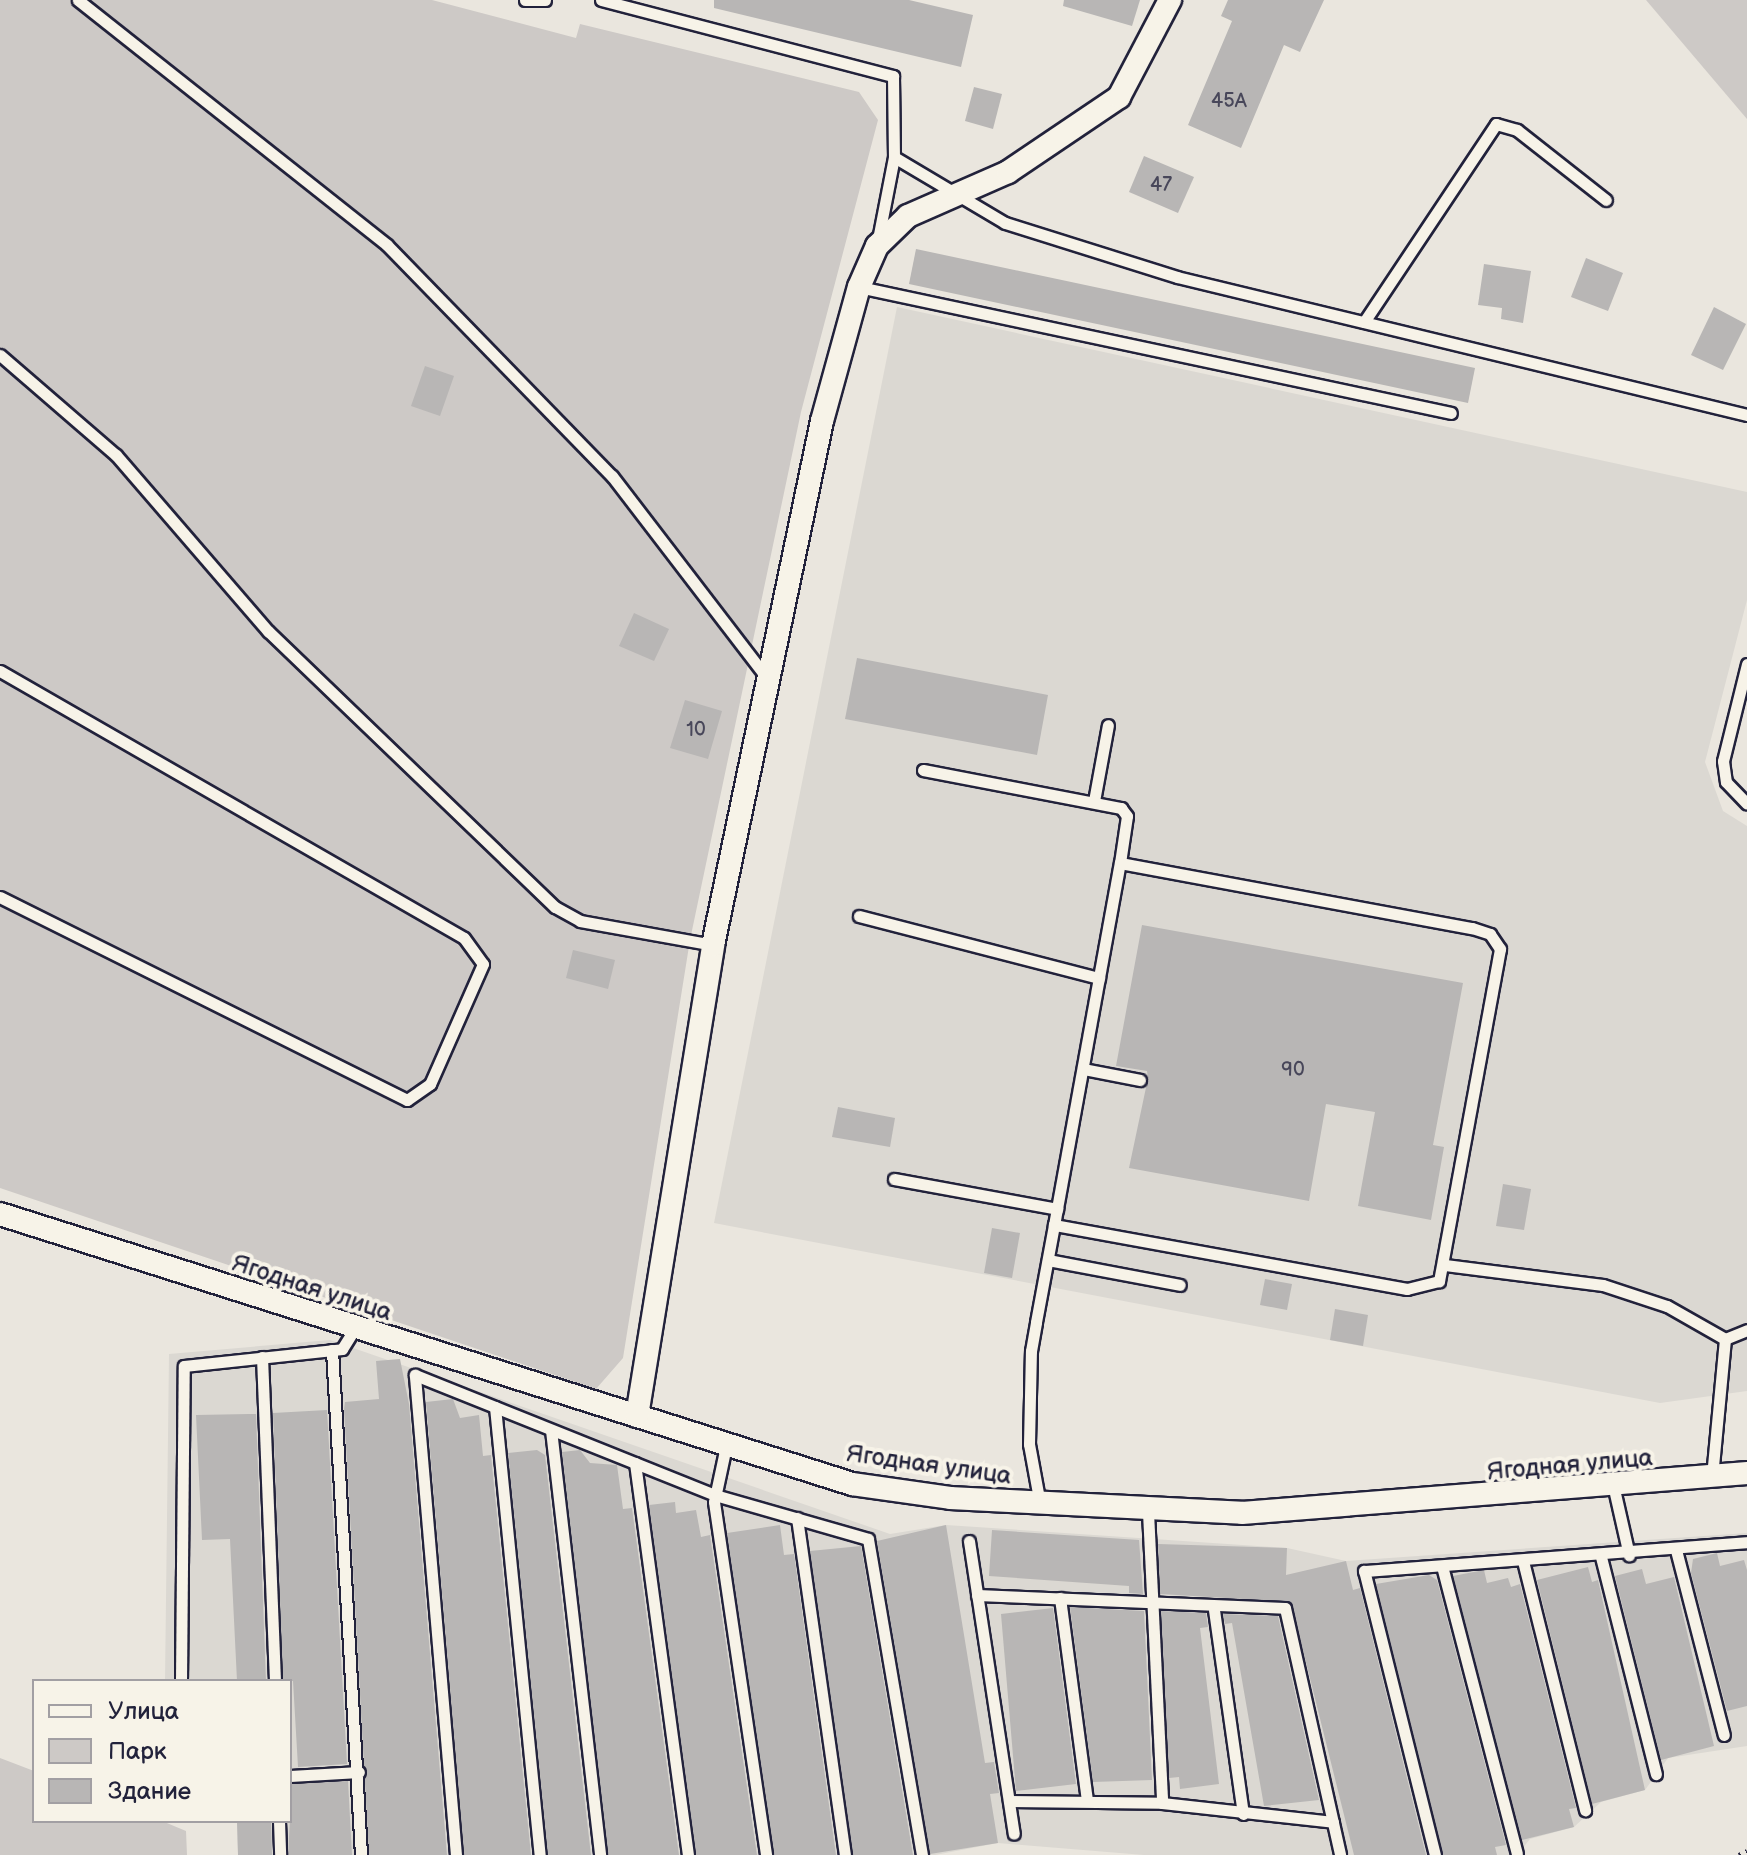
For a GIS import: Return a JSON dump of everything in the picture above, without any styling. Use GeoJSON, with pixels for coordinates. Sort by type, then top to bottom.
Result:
{"type":"FeatureCollection","features":[{"type":"Feature","properties":{"kind":"street"},"geometry":{"type":"LineString","coordinates":[[637,1416],[713,945],[766,677],[859,287],[877,246],[908,216],[948,194],[1008,172],[1119,97],[1170,0]]}},
{"type":"Feature","properties":{"kind":"street","name":"Ягодная улица"},"geometry":{"type":"LineString","coordinates":[[0,1214],[354,1330],[852,1484],[1040,1505],[1148,1512],[1332,1509],[1614,1489],[1747,1473]]}},
{"type":"Feature","properties":{"kind":"lane"},"geometry":{"type":"LineString","coordinates":[[78,0],[387,245],[612,476],[766,677]]}},
{"type":"Feature","properties":{"kind":"lane"},"geometry":{"type":"LineString","coordinates":[[525,0],[545,0]]}},
{"type":"Feature","properties":{"kind":"lane"},"geometry":{"type":"LineString","coordinates":[[601,0],[893,76],[894,157],[877,246]]}},
{"type":"Feature","properties":{"kind":"lane"},"geometry":{"type":"LineString","coordinates":[[1364,322],[1496,124],[1517,130],[1606,200]]}},
{"type":"Feature","properties":{"kind":"lane"},"geometry":{"type":"LineString","coordinates":[[894,157],[948,194],[1005,223],[1177,277],[1747,415]]}},
{"type":"Feature","properties":{"kind":"lane"},"geometry":{"type":"LineString","coordinates":[[859,287],[1451,413]]}},
{"type":"Feature","properties":{"kind":"lane"},"geometry":{"type":"LineString","coordinates":[[0,355],[116,455],[268,631],[555,907],[580,921],[713,945]]}},
{"type":"Feature","properties":{"kind":"lane"},"geometry":{"type":"LineString","coordinates":[[1747,664],[1723,761],[1726,782],[1747,804]]}},
{"type":"Feature","properties":{"kind":"lane"},"geometry":{"type":"LineString","coordinates":[[0,671],[464,938],[483,964],[430,1084],[407,1100],[0,897]]}},
{"type":"Feature","properties":{"kind":"lane"},"geometry":{"type":"LineString","coordinates":[[1094,801],[1108,725]]}},
{"type":"Feature","properties":{"kind":"lane"},"geometry":{"type":"LineString","coordinates":[[923,770],[1094,801],[1127,816],[1031,1351],[1029,1444],[1040,1505]]}},
{"type":"Feature","properties":{"kind":"lane"},"geometry":{"type":"LineString","coordinates":[[1054,1225],[1407,1289],[1439,1281],[1445,1265],[1499,970],[1500,949],[1490,934],[1120,863]]}},
{"type":"Feature","properties":{"kind":"lane"},"geometry":{"type":"LineString","coordinates":[[859,916],[1099,978]]}},
{"type":"Feature","properties":{"kind":"lane"},"geometry":{"type":"LineString","coordinates":[[1083,1069],[1140,1080]]}},
{"type":"Feature","properties":{"kind":"lane"},"geometry":{"type":"LineString","coordinates":[[894,1179],[1057,1209]]}},
{"type":"Feature","properties":{"kind":"lane"},"geometry":{"type":"LineString","coordinates":[[1048,1260],[1180,1285]]}},
{"type":"Feature","properties":{"kind":"lane"},"geometry":{"type":"LineString","coordinates":[[1445,1265],[1603,1285],[1667,1306],[1725,1339]]}},
{"type":"Feature","properties":{"kind":"lane"},"geometry":{"type":"LineString","coordinates":[[181,1679],[184,1366],[342,1349],[354,1330]]}},
{"type":"Feature","properties":{"kind":"lane"},"geometry":{"type":"LineString","coordinates":[[1725,1339],[1747,1330]]}},
{"type":"Feature","properties":{"kind":"lane"},"geometry":{"type":"LineString","coordinates":[[1712,1477],[1725,1339]]}},
{"type":"Feature","properties":{"kind":"lane"},"geometry":{"type":"LineString","coordinates":[[332,1350],[359,1772],[361,1855]]}},
{"type":"Feature","properties":{"kind":"lane"},"geometry":{"type":"LineString","coordinates":[[262,1357],[275,1679]]}},
{"type":"Feature","properties":{"kind":"lane"},"geometry":{"type":"LineString","coordinates":[[456,1855],[415,1375],[715,1495],[868,1539],[922,1855]]}},
{"type":"Feature","properties":{"kind":"lane"},"geometry":{"type":"LineString","coordinates":[[495,1407],[540,1855]]}},
{"type":"Feature","properties":{"kind":"lane"},"geometry":{"type":"LineString","coordinates":[[551,1430],[600,1855]]}},
{"type":"Feature","properties":{"kind":"lane"},"geometry":{"type":"LineString","coordinates":[[726,1446],[715,1495],[766,1855]]}},
{"type":"Feature","properties":{"kind":"lane"},"geometry":{"type":"LineString","coordinates":[[635,1463],[688,1855]]}},
{"type":"Feature","properties":{"kind":"lane"},"geometry":{"type":"LineString","coordinates":[[1614,1489],[1629,1555]]}},
{"type":"Feature","properties":{"kind":"lane"},"geometry":{"type":"LineString","coordinates":[[1148,1512],[1147,1604],[1162,1803]]}},
{"type":"Feature","properties":{"kind":"lane"},"geometry":{"type":"LineString","coordinates":[[797,1518],[845,1855]]}},
{"type":"Feature","properties":{"kind":"lane"},"geometry":{"type":"LineString","coordinates":[[969,1541],[1014,1834]]}},
{"type":"Feature","properties":{"kind":"lane"},"geometry":{"type":"LineString","coordinates":[[1435,1855],[1364,1571],[1629,1555],[1747,1542]]}},
{"type":"Feature","properties":{"kind":"lane"},"geometry":{"type":"LineString","coordinates":[[1676,1550],[1724,1735]]}},
{"type":"Feature","properties":{"kind":"lane"},"geometry":{"type":"LineString","coordinates":[[1601,1557],[1656,1774]]}},
{"type":"Feature","properties":{"kind":"lane"},"geometry":{"type":"LineString","coordinates":[[1523,1561],[1585,1810]]}},
{"type":"Feature","properties":{"kind":"lane"},"geometry":{"type":"LineString","coordinates":[[1442,1566],[1517,1853]]}},
{"type":"Feature","properties":{"kind":"lane"},"geometry":{"type":"LineString","coordinates":[[977,1595],[1214,1610],[1285,1608],[1340,1855]]}},
{"type":"Feature","properties":{"kind":"lane"},"geometry":{"type":"LineString","coordinates":[[1060,1598],[1087,1800]]}},
{"type":"Feature","properties":{"kind":"lane"},"geometry":{"type":"LineString","coordinates":[[1214,1610],[1243,1814]]}},
{"type":"Feature","properties":{"kind":"lane"},"geometry":{"type":"LineString","coordinates":[[292,1776],[359,1772]]}},
{"type":"Feature","properties":{"kind":"lane"},"geometry":{"type":"LineString","coordinates":[[1009,1801],[1162,1803],[1333,1822]]}},
{"type":"Feature","properties":{"kind":"lane"},"geometry":{"type":"LineString","coordinates":[[279,1823],[280,1855]]}},
{"type":"Feature","properties":{"kind":"path"},"geometry":{"type":"LineString","coordinates":[[1739,1855],[1747,1851]]}},
{"type":"Feature","properties":{"kind":"shaded area"},"geometry":{"type":"Polygon","coordinates":[[[897,307],[1747,492],[1747,600],[1705,762],[1723,811],[1747,826],[1747,1391],[1660,1403],[714,1223],[897,307]]]}},
{"type":"Feature","properties":{"kind":"shaded area"},"geometry":{"type":"Polygon","coordinates":[[[330,1340],[890,1534],[946,1525],[1287,1548],[1346,1561],[1747,1533],[1747,1746],[1668,1758],[1645,1790],[1601,1802],[1574,1827],[1530,1839],[1517,1855],[1144,1855],[998,1843],[935,1855],[238,1855],[237,1823],[292,1823],[292,1679],[165,1679],[169,1354],[330,1340]]]}},
{"type":"Feature","properties":{"kind":"green space"},"geometry":{"type":"Polygon","coordinates":[[[0,0],[432,0],[576,38],[580,24],[859,92],[878,120],[801,412],[690,940],[623,1358],[596,1389],[0,1188],[0,0]]]}},
{"type":"Feature","properties":{"kind":"green space"},"geometry":{"type":"Polygon","coordinates":[[[1646,0],[1747,0],[1747,119],[1646,0]]]}},
{"type":"Feature","properties":{"kind":"green space"},"geometry":{"type":"Polygon","coordinates":[[[0,1758],[32,1770],[32,1823],[167,1823],[186,1831],[187,1855],[0,1855],[0,1758]]]}},
{"type":"Feature","properties":{"kind":"building"},"geometry":{"type":"Polygon","coordinates":[[[714,0],[909,0],[973,15],[961,67],[714,8],[714,0]]]}},
{"type":"Feature","properties":{"kind":"building"},"geometry":{"type":"Polygon","coordinates":[[[1064,0],[1140,0],[1132,26],[1063,6],[1064,0]]]}},
{"type":"Feature","properties":{"kind":"building"},"geometry":{"type":"Polygon","coordinates":[[[1228,0],[1324,0],[1300,52],[1284,45],[1241,148],[1188,125],[1232,21],[1221,16],[1228,0]]]}},
{"type":"Feature","properties":{"kind":"building"},"geometry":{"type":"Polygon","coordinates":[[[974,87],[1002,94],[993,129],[965,121],[974,87]]]}},
{"type":"Feature","properties":{"kind":"building"},"geometry":{"type":"Polygon","coordinates":[[[1144,156],[1194,177],[1178,213],[1129,192],[1144,156]]]}},
{"type":"Feature","properties":{"kind":"building"},"geometry":{"type":"Polygon","coordinates":[[[916,249],[1475,368],[1468,403],[909,284],[916,249]]]}},
{"type":"Feature","properties":{"kind":"building"},"geometry":{"type":"Polygon","coordinates":[[[1586,258],[1623,273],[1608,311],[1571,297],[1586,258]]]}},
{"type":"Feature","properties":{"kind":"building"},"geometry":{"type":"Polygon","coordinates":[[[1484,264],[1531,271],[1523,323],[1501,319],[1502,308],[1478,305],[1484,264]]]}},
{"type":"Feature","properties":{"kind":"building"},"geometry":{"type":"Polygon","coordinates":[[[1714,307],[1746,324],[1723,370],[1691,355],[1714,307]]]}},
{"type":"Feature","properties":{"kind":"building"},"geometry":{"type":"Polygon","coordinates":[[[425,366],[454,376],[440,416],[411,406],[425,366]]]}},
{"type":"Feature","properties":{"kind":"building"},"geometry":{"type":"Polygon","coordinates":[[[634,613],[669,629],[654,661],[619,646],[634,613]]]}},
{"type":"Feature","properties":{"kind":"building"},"geometry":{"type":"Polygon","coordinates":[[[857,658],[1048,695],[1037,755],[845,719],[857,658]]]}},
{"type":"Feature","properties":{"kind":"building"},"geometry":{"type":"Polygon","coordinates":[[[685,700],[722,711],[708,759],[670,748],[685,700]]]}},
{"type":"Feature","properties":{"kind":"building"},"geometry":{"type":"Polygon","coordinates":[[[1142,925],[1463,983],[1433,1145],[1444,1147],[1431,1220],[1358,1206],[1375,1112],[1326,1104],[1309,1201],[1129,1168],[1148,1078],[1147,1071],[1116,1066],[1142,925]]]}},
{"type":"Feature","properties":{"kind":"building"},"geometry":{"type":"Polygon","coordinates":[[[573,950],[615,960],[608,989],[566,978],[573,950]]]}},
{"type":"Feature","properties":{"kind":"building"},"geometry":{"type":"Polygon","coordinates":[[[838,1107],[895,1118],[890,1147],[832,1137],[838,1107]]]}},
{"type":"Feature","properties":{"kind":"building"},"geometry":{"type":"Polygon","coordinates":[[[1503,1184],[1531,1189],[1524,1230],[1496,1226],[1503,1184]]]}},
{"type":"Feature","properties":{"kind":"building"},"geometry":{"type":"Polygon","coordinates":[[[992,1228],[1020,1233],[1012,1278],[984,1273],[992,1228]]]}},
{"type":"Feature","properties":{"kind":"building"},"geometry":{"type":"Polygon","coordinates":[[[1265,1279],[1292,1284],[1287,1310],[1260,1305],[1265,1279]]]}},
{"type":"Feature","properties":{"kind":"building"},"geometry":{"type":"Polygon","coordinates":[[[1335,1309],[1368,1315],[1363,1346],[1330,1340],[1335,1309]]]}},
{"type":"Feature","properties":{"kind":"building"},"geometry":{"type":"Polygon","coordinates":[[[400,1359],[409,1404],[447,1855],[369,1855],[344,1409],[345,1402],[379,1399],[376,1361],[400,1359]]]}},
{"type":"Feature","properties":{"kind":"building"},"geometry":{"type":"Polygon","coordinates":[[[453,1399],[460,1418],[479,1415],[483,1456],[491,1455],[531,1855],[464,1855],[426,1402],[453,1399]]]}},
{"type":"Feature","properties":{"kind":"building"},"geometry":{"type":"Polygon","coordinates":[[[327,1410],[347,1764],[298,1767],[293,1681],[283,1679],[273,1413],[327,1410]]]}},
{"type":"Feature","properties":{"kind":"building"},"geometry":{"type":"Polygon","coordinates":[[[256,1414],[266,1679],[237,1679],[230,1539],[202,1540],[196,1415],[256,1414]]]}},
{"type":"Feature","properties":{"kind":"building"},"geometry":{"type":"Polygon","coordinates":[[[537,1450],[545,1455],[591,1855],[548,1855],[508,1453],[537,1450]]]}},
{"type":"Feature","properties":{"kind":"building"},"geometry":{"type":"Polygon","coordinates":[[[580,1450],[590,1463],[617,1465],[623,1509],[632,1508],[679,1855],[608,1855],[562,1452],[580,1450]]]}},
{"type":"Feature","properties":{"kind":"building"},"geometry":{"type":"Polygon","coordinates":[[[675,1502],[676,1513],[696,1510],[701,1537],[710,1535],[757,1855],[696,1855],[649,1505],[675,1502]]]}},
{"type":"Feature","properties":{"kind":"building"},"geometry":{"type":"Polygon","coordinates":[[[780,1525],[784,1555],[794,1554],[836,1855],[774,1855],[727,1533],[780,1525]]]}},
{"type":"Feature","properties":{"kind":"building"},"geometry":{"type":"Polygon","coordinates":[[[946,1525],[985,1763],[994,1762],[999,1793],[990,1794],[998,1843],[930,1854],[877,1541],[946,1525]]]}},
{"type":"Feature","properties":{"kind":"building"},"geometry":{"type":"Polygon","coordinates":[[[992,1530],[1139,1540],[1143,1594],[1129,1593],[1129,1586],[989,1576],[992,1530]]]}},
{"type":"Feature","properties":{"kind":"building"},"geometry":{"type":"Polygon","coordinates":[[[1158,1544],[1287,1548],[1286,1575],[1346,1561],[1353,1590],[1360,1588],[1426,1855],[1354,1855],[1291,1602],[1160,1594],[1158,1544]]]}},
{"type":"Feature","properties":{"kind":"building"},"geometry":{"type":"Polygon","coordinates":[[[861,1546],[913,1855],[853,1855],[810,1551],[861,1546]]]}},
{"type":"Feature","properties":{"kind":"building"},"geometry":{"type":"Polygon","coordinates":[[[1717,1553],[1720,1566],[1744,1560],[1747,1570],[1747,1706],[1727,1711],[1691,1573],[1693,1559],[1717,1553]]]}},
{"type":"Feature","properties":{"kind":"building"},"geometry":{"type":"Polygon","coordinates":[[[1588,1567],[1592,1582],[1598,1580],[1645,1790],[1592,1804],[1537,1580],[1588,1567]]]}},
{"type":"Feature","properties":{"kind":"building"},"geometry":{"type":"Polygon","coordinates":[[[1642,1569],[1646,1584],[1674,1577],[1714,1746],[1661,1760],[1615,1576],[1642,1569]]]}},
{"type":"Feature","properties":{"kind":"building"},"geometry":{"type":"Polygon","coordinates":[[[1484,1570],[1487,1583],[1508,1578],[1511,1587],[1520,1584],[1576,1808],[1569,1809],[1574,1827],[1522,1840],[1453,1576],[1484,1570]]]}},
{"type":"Feature","properties":{"kind":"building"},"geometry":{"type":"Polygon","coordinates":[[[1429,1575],[1437,1580],[1506,1845],[1495,1847],[1497,1855],[1443,1855],[1376,1584],[1429,1575]]]}},
{"type":"Feature","properties":{"kind":"building"},"geometry":{"type":"Polygon","coordinates":[[[1070,1607],[1144,1611],[1152,1780],[1093,1782],[1070,1607]]]}},
{"type":"Feature","properties":{"kind":"building"},"geometry":{"type":"Polygon","coordinates":[[[1053,1608],[1076,1784],[1016,1791],[1001,1614],[1053,1608]]]}},
{"type":"Feature","properties":{"kind":"building"},"geometry":{"type":"Polygon","coordinates":[[[1161,1611],[1206,1613],[1208,1627],[1200,1628],[1219,1784],[1180,1789],[1179,1777],[1169,1778],[1161,1611]]]}},
{"type":"Feature","properties":{"kind":"building"},"geometry":{"type":"Polygon","coordinates":[[[1223,1614],[1278,1616],[1319,1800],[1264,1806],[1232,1623],[1225,1624],[1223,1614]]]}},
{"type":"Feature","properties":{"kind":"building"},"geometry":{"type":"Polygon","coordinates":[[[348,1781],[352,1855],[288,1855],[292,1784],[348,1781]]]}},
{"type":"Feature","properties":{"kind":"building"},"geometry":{"type":"Polygon","coordinates":[[[237,1823],[271,1823],[272,1855],[238,1855],[237,1823]]]}}]}
